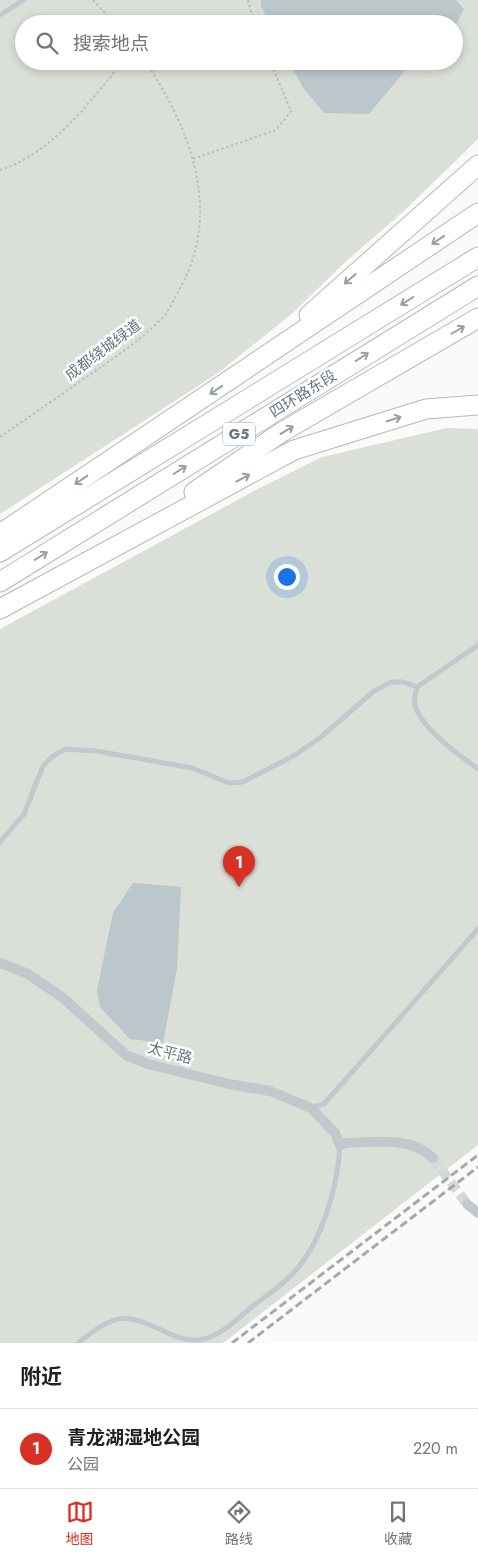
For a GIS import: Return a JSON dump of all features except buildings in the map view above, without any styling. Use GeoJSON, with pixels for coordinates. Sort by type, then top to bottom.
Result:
{"type":"FeatureCollection","features":[{"type":"Feature","properties":{"kind":"highway"},"geometry":{"type":"LineString","coordinates":[[240,373],[478,165]]}},
{"type":"Feature","properties":{"kind":"highway"},"geometry":{"type":"LineString","coordinates":[[0,534],[478,213]]}},
{"type":"Feature","properties":{"kind":"highway","name":"四环路东段"},"geometry":{"type":"LineString","coordinates":[[0,552],[478,257]]}},
{"type":"Feature","properties":{"kind":"highway","name":"四环路东段"},"geometry":{"type":"LineString","coordinates":[[0,582],[478,286]]}},
{"type":"Feature","properties":{"kind":"highway"},"geometry":{"type":"LineString","coordinates":[[102,554],[282,432],[478,318]]}},
{"type":"Feature","properties":{"kind":"highway"},"geometry":{"type":"LineString","coordinates":[[0,609],[294,450],[426,409],[478,406]]}},
{"type":"Feature","properties":{"kind":"street","name":"太平路"},"geometry":{"type":"LineString","coordinates":[[0,964],[28,974],[62,997],[126,1055],[193,1075],[270,1091],[311,1108],[336,1133],[340,1145]]}},
{"type":"Feature","properties":{"kind":"street"},"geometry":{"type":"LineString","coordinates":[[340,1145],[385,1141],[417,1146],[433,1158]]}},
{"type":"Feature","properties":{"kind":"street"},"geometry":{"type":"LineString","coordinates":[[468,1204],[478,1213]]}},
{"type":"Feature","properties":{"kind":"lane"},"geometry":{"type":"LineString","coordinates":[[0,15],[24,0]]}},
{"type":"Feature","properties":{"kind":"lane"},"geometry":{"type":"LineString","coordinates":[[478,645],[416,687],[414,704],[434,732],[478,769]]}},
{"type":"Feature","properties":{"kind":"lane"},"geometry":{"type":"LineString","coordinates":[[0,842],[24,814],[43,766],[52,757],[65,749],[96,751],[192,768],[229,783],[243,782],[295,755],[321,737],[374,690],[391,682],[404,682],[416,687]]}},
{"type":"Feature","properties":{"kind":"lane"},"geometry":{"type":"LineString","coordinates":[[311,1108],[324,1104],[478,929]]}},
{"type":"Feature","properties":{"kind":"lane"},"geometry":{"type":"LineString","coordinates":[[78,1343],[98,1326],[116,1318],[129,1317],[144,1321],[177,1337],[197,1340],[215,1336],[294,1273],[312,1248],[323,1221],[339,1162],[340,1145]]}},
{"type":"Feature","properties":{"kind":"path"},"geometry":{"type":"LineString","coordinates":[[93,0],[107,15]]}},
{"type":"Feature","properties":{"kind":"path"},"geometry":{"type":"LineString","coordinates":[[248,0],[252,15]]}},
{"type":"Feature","properties":{"kind":"path"},"geometry":{"type":"LineString","coordinates":[[0,170],[17,165],[59,132],[82,110],[116,70]]}},
{"type":"Feature","properties":{"kind":"path","name":"成都绕城绿道"},"geometry":{"type":"LineString","coordinates":[[0,437],[129,348],[166,314],[188,275],[200,240],[197,170],[163,88],[151,70]]}},
{"type":"Feature","properties":{"kind":"path"},"geometry":{"type":"LineString","coordinates":[[193,159],[276,130],[291,111],[274,70]]}},
{"type":"Feature","properties":{"kind":"shaded area"},"geometry":{"type":"Polygon","coordinates":[[[0,0],[478,0],[478,139],[405,210],[343,264],[293,313],[218,373],[0,514],[0,0]]]}},
{"type":"Feature","properties":{"kind":"shaded area"},"geometry":{"type":"Polygon","coordinates":[[[261,0],[456,0],[464,9],[461,15],[266,15],[261,6],[261,0]]]}},
{"type":"Feature","properties":{"kind":"shaded area"},"geometry":{"type":"Polygon","coordinates":[[[294,70],[406,70],[369,114],[324,113],[303,88],[294,70]]]}},
{"type":"Feature","properties":{"kind":"shaded area"},"geometry":{"type":"Polygon","coordinates":[[[447,428],[478,429],[478,1145],[223,1343],[0,1343],[0,629],[254,491],[322,457],[447,428]]]}},
{"type":"Feature","properties":{"kind":"shaded area"},"geometry":{"type":"Polygon","coordinates":[[[133,883],[181,887],[177,969],[163,1043],[130,1039],[100,1007],[97,990],[113,913],[133,883]]]}},
{"type":"Feature","properties":{"kind":"tunnel"},"geometry":{"type":"LineString","coordinates":[[433,1158],[467,1204]]}},
{"type":"Feature","properties":{"kind":"railway"},"geometry":{"type":"LineString","coordinates":[[232,1343],[478,1155]]}},
{"type":"Feature","properties":{"kind":"railway"},"geometry":{"type":"LineString","coordinates":[[248,1343],[478,1167]]}},
{"type":"Feature","properties":{"kind":"place","name":"青龙湖湿地公园"},"geometry":{"type":"Point","coordinates":[239,887]}}]}
